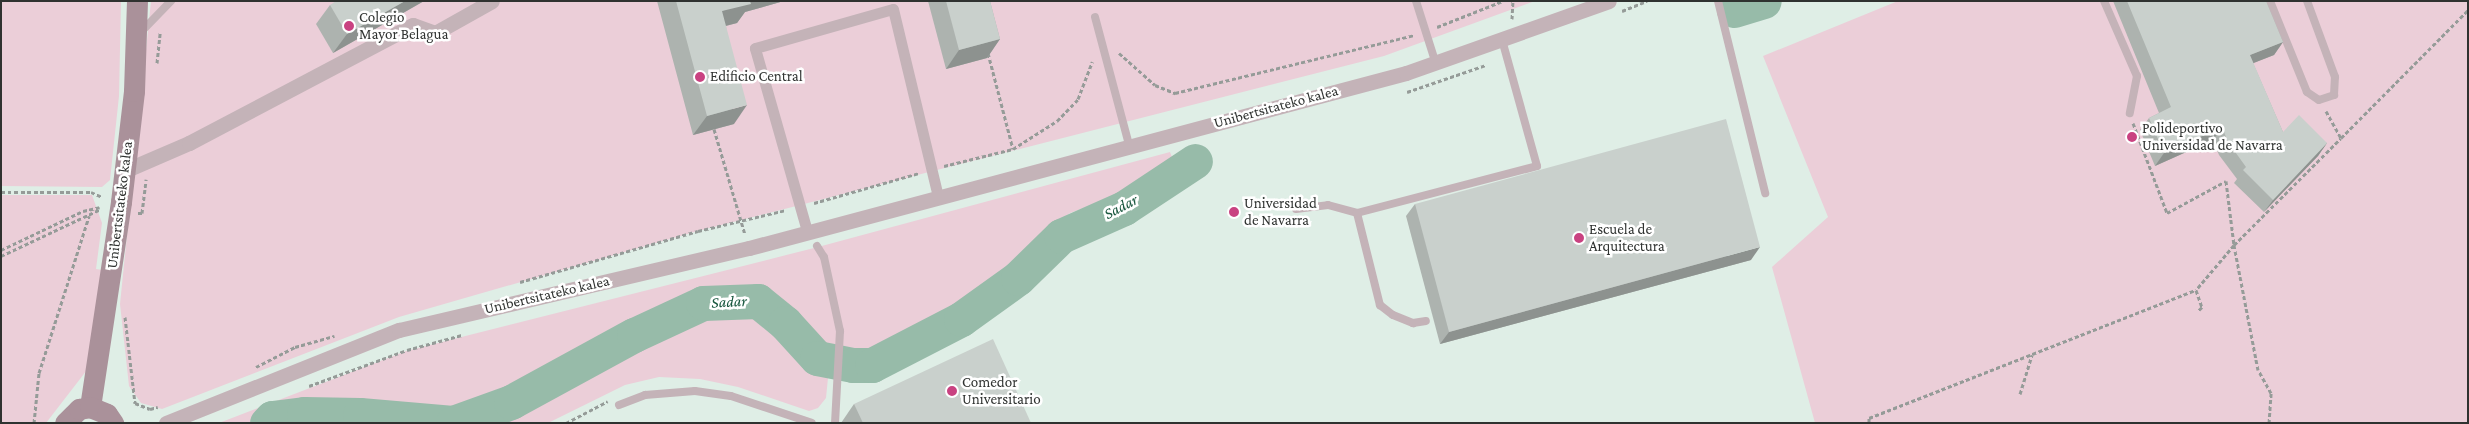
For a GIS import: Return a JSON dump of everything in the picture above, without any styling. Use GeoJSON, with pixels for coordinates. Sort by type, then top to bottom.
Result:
{"type":"FeatureCollection","features":[{"type":"Feature","properties":{"kind":"main road","name":"Unibertsitateko kalea"},"geometry":{"type":"LineString","coordinates":[[90,408],[124,171],[138,35],[137,1]]}},
{"type":"Feature","properties":{"kind":"main road"},"geometry":{"type":"LineString","coordinates":[[65,423],[79,410],[90,408],[106,414],[113,423]]}},
{"type":"Feature","properties":{"kind":"street"},"geometry":{"type":"LineString","coordinates":[[124,171],[190,143],[414,25],[435,33],[492,1]]}},
{"type":"Feature","properties":{"kind":"street","name":"Unibertsitateko kalea"},"geometry":{"type":"LineString","coordinates":[[166,423],[399,330],[749,248],[1436,64],[1609,1]]}},
{"type":"Feature","properties":{"kind":"street"},"geometry":{"type":"LineString","coordinates":[[807,231],[755,48],[893,9],[938,196]]}},
{"type":"Feature","properties":{"kind":"lane"},"geometry":{"type":"LineString","coordinates":[[138,35],[171,1]]}},
{"type":"Feature","properties":{"kind":"lane"},"geometry":{"type":"LineString","coordinates":[[1416,1],[1424,32],[1436,64]]}},
{"type":"Feature","properties":{"kind":"lane"},"geometry":{"type":"LineString","coordinates":[[1718,1],[1765,193]]}},
{"type":"Feature","properties":{"kind":"lane"},"geometry":{"type":"LineString","coordinates":[[2104,1],[2138,76],[2130,113]]}},
{"type":"Feature","properties":{"kind":"lane"},"geometry":{"type":"LineString","coordinates":[[2270,1],[2307,92],[2319,100],[2334,95],[2335,77],[2307,1]]}},
{"type":"Feature","properties":{"kind":"lane"},"geometry":{"type":"LineString","coordinates":[[1095,17],[1129,145]]}},
{"type":"Feature","properties":{"kind":"lane"},"geometry":{"type":"LineString","coordinates":[[1296,209],[1328,205],[1357,213],[1537,166],[1502,40]]}},
{"type":"Feature","properties":{"kind":"lane"},"geometry":{"type":"LineString","coordinates":[[1357,213],[1380,305],[1393,315],[1413,323],[1426,320]]}},
{"type":"Feature","properties":{"kind":"lane"},"geometry":{"type":"LineString","coordinates":[[817,246],[824,257],[840,331],[835,423]]}},
{"type":"Feature","properties":{"kind":"lane"},"geometry":{"type":"LineString","coordinates":[[619,406],[645,395],[696,390],[731,396],[812,423]]}},
{"type":"Feature","properties":{"kind":"path"},"geometry":{"type":"LineString","coordinates":[[1099,30],[1130,64],[1155,85],[1175,93],[1424,32],[1503,1]]}},
{"type":"Feature","properties":{"kind":"path"},"geometry":{"type":"LineString","coordinates":[[1512,24],[1513,1]]}},
{"type":"Feature","properties":{"kind":"path"},"geometry":{"type":"LineString","coordinates":[[1869,423],[1869,418],[2196,290],[2234,244],[2468,10]]}},
{"type":"Feature","properties":{"kind":"path"},"geometry":{"type":"LineString","coordinates":[[741,220],[800,207],[932,169],[1013,149],[1057,122],[1078,99],[1089,75],[1099,30]]}},
{"type":"Feature","properties":{"kind":"path"},"geometry":{"type":"LineString","coordinates":[[987,47],[1013,149]]}},
{"type":"Feature","properties":{"kind":"path"},"geometry":{"type":"LineString","coordinates":[[2319,100],[2341,138]]}},
{"type":"Feature","properties":{"kind":"path"},"geometry":{"type":"LineString","coordinates":[[2130,113],[2167,213],[2226,181],[2234,244],[2258,370],[2271,393],[2269,423]]}},
{"type":"Feature","properties":{"kind":"path"},"geometry":{"type":"LineString","coordinates":[[709,131],[717,129],[749,248]]}},
{"type":"Feature","properties":{"kind":"path"},"geometry":{"type":"LineString","coordinates":[[1,192],[91,192],[105,201]]}},
{"type":"Feature","properties":{"kind":"path"},"geometry":{"type":"LineString","coordinates":[[1,250],[83,211],[108,205]]}},
{"type":"Feature","properties":{"kind":"path"},"geometry":{"type":"LineString","coordinates":[[1,256],[89,216],[39,373],[34,423]]}},
{"type":"Feature","properties":{"kind":"path"},"geometry":{"type":"LineString","coordinates":[[2196,290],[2202,306],[2198,311]]}},
{"type":"Feature","properties":{"kind":"path"},"geometry":{"type":"LineString","coordinates":[[305,388],[407,350],[465,334]]}},
{"type":"Feature","properties":{"kind":"path"},"geometry":{"type":"LineString","coordinates":[[2020,394],[2032,354]]}},
{"type":"Feature","properties":{"kind":"shaded area","name":"Universidad de Navarra"},"geometry":{"type":"Polygon","coordinates":[[[1,1],[2468,1],[2468,423],[1,423],[1,1]]]}},
{"type":"Feature","properties":{"kind":"shaded area"},"geometry":{"type":"Polygon","coordinates":[[[1,1],[121,1],[119,96],[110,180],[102,187],[1,186],[1,1]]]}},
{"type":"Feature","properties":{"kind":"shaded area"},"geometry":{"type":"Polygon","coordinates":[[[151,1],[1535,1],[1384,56],[698,231],[399,317],[162,409],[141,403],[129,386],[120,304],[151,1]]]}},
{"type":"Feature","properties":{"kind":"shaded area","name":"Polideportivo Universidad de Navarra"},"geometry":{"type":"Polygon","coordinates":[[[1898,1],[2468,1],[2468,423],[1815,423],[1772,267],[1828,217],[1763,56],[1898,1]]]}},
{"type":"Feature","properties":{"kind":"shaded area"},"geometry":{"type":"Polygon","coordinates":[[[1170,152],[1176,167],[1144,186],[1070,213],[1047,231],[1012,268],[966,304],[867,354],[828,378],[826,398],[818,408],[809,411],[738,387],[700,379],[659,377],[625,385],[548,423],[219,423],[406,351],[818,247],[1170,152]]]}},
{"type":"Feature","properties":{"kind":"shaded area"},"geometry":{"type":"Polygon","coordinates":[[[1,195],[92,195],[102,223],[96,269],[103,270],[87,370],[46,423],[1,423],[1,195]]]}},
{"type":"Feature","properties":{"kind":"building"},"geometry":{"type":"Polygon","coordinates":[[[336,1],[405,1],[347,34],[330,5],[336,1]]]}},
{"type":"Feature","properties":{"kind":"building"},"geometry":{"type":"Polygon","coordinates":[[[676,1],[750,1],[751,4],[722,11],[747,105],[707,116],[676,1]]]}},
{"type":"Feature","properties":{"kind":"building"},"geometry":{"type":"Polygon","coordinates":[[[946,1],[990,1],[1000,39],[959,50],[946,1]]]}},
{"type":"Feature","properties":{"kind":"building"},"geometry":{"type":"Polygon","coordinates":[[[2127,1],[2266,1],[2283,42],[2250,55],[2283,132],[2299,115],[2327,143],[2273,200],[2243,170],[2246,167],[2228,142],[2222,127],[2164,153],[2149,118],[2171,107],[2127,1]]]}},
{"type":"Feature","properties":{"kind":"building","name":"Escuela de Arquitectura"},"geometry":{"type":"Polygon","coordinates":[[[1726,119],[1760,247],[1449,332],[1415,204],[1726,119]]]}},
{"type":"Feature","properties":{"kind":"building","name":"Comedor Universitario"},"geometry":{"type":"Polygon","coordinates":[[[993,339],[1031,423],[863,423],[854,404],[993,339]]]}},
{"type":"Feature","properties":{"kind":"waterway","name":"Sadar"},"geometry":{"type":"LineString","coordinates":[[1734,10],[1764,1]]}},
{"type":"Feature","properties":{"kind":"waterway","name":"Sadar"},"geometry":{"type":"LineString","coordinates":[[267,423],[272,418],[304,414],[360,415],[453,423],[511,402],[634,335],[703,303],[758,301],[785,323],[817,358],[853,365],[872,365],[961,319],[1018,278],[1061,236],[1124,208],[1195,161]]}},
{"type":"Feature","properties":{"kind":"place","name":"Colegio Mayor Belagua"},"geometry":{"type":"Point","coordinates":[349,26]}},
{"type":"Feature","properties":{"kind":"place","name":"Edificio Central"},"geometry":{"type":"Point","coordinates":[700,77]}},
{"type":"Feature","properties":{"kind":"place","name":"Polideportivo Universidad de Navarra"},"geometry":{"type":"Point","coordinates":[2132,137]}},
{"type":"Feature","properties":{"kind":"place","name":"Universidad de Navarra"},"geometry":{"type":"Point","coordinates":[1234,212]}},
{"type":"Feature","properties":{"kind":"place","name":"Escuela de Arquitectura"},"geometry":{"type":"Point","coordinates":[1579,238]}},
{"type":"Feature","properties":{"kind":"place","name":"Comedor Universitario"},"geometry":{"type":"Point","coordinates":[952,391]}}]}
